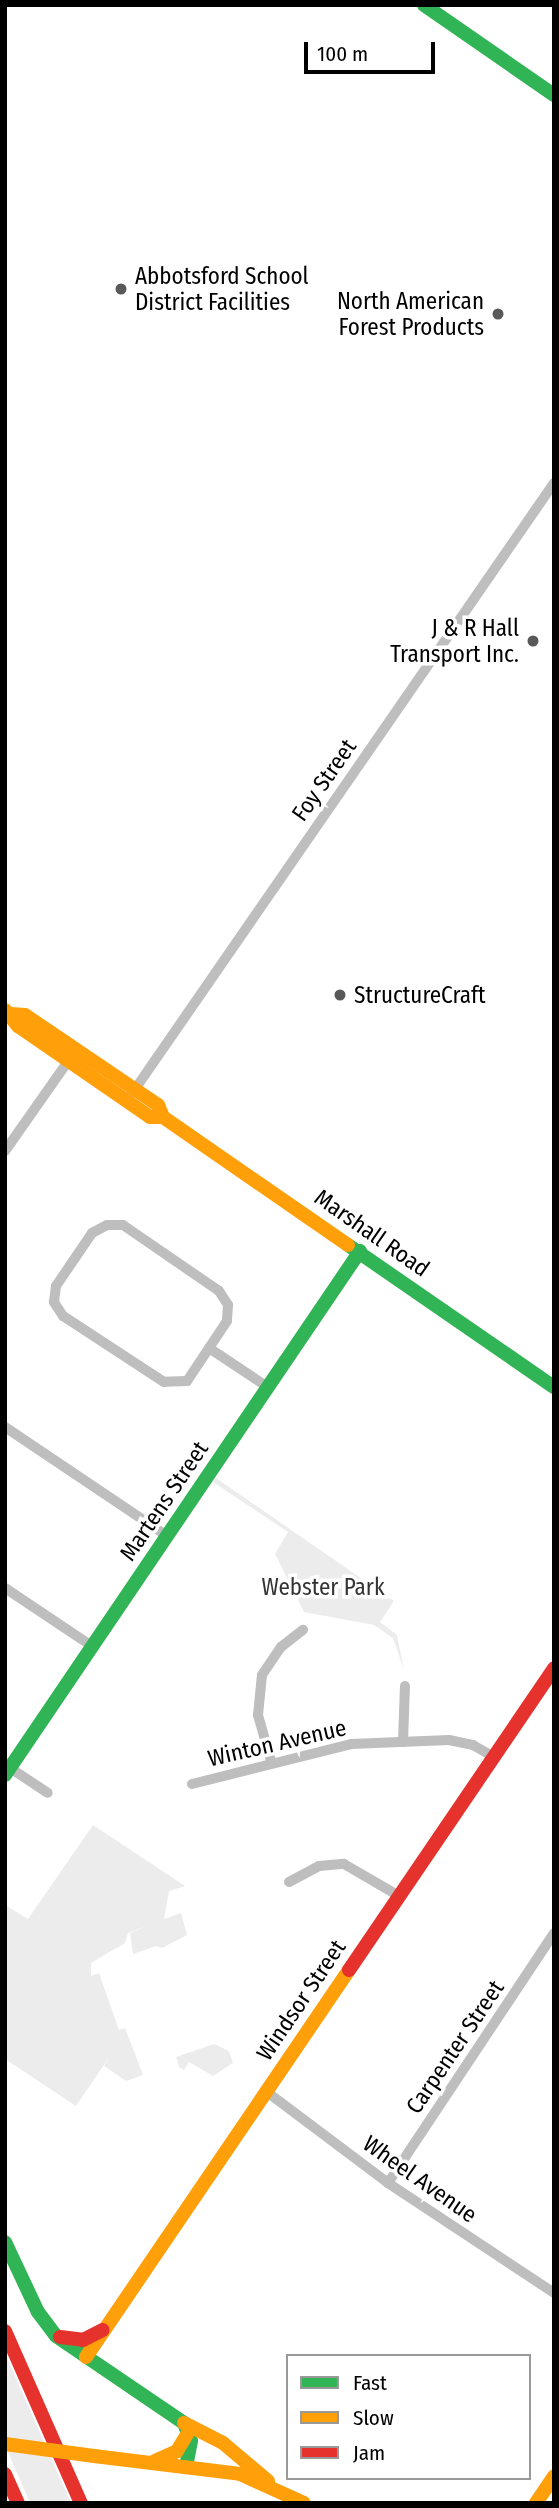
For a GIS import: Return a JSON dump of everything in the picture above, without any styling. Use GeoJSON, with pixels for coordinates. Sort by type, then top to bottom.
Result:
{"type":"FeatureCollection","features":[{"type":"Feature","properties":{"kind":"main road"},"geometry":{"type":"LineString","coordinates":[[424,5],[554,95]]}},
{"type":"Feature","properties":{"kind":"main road","name":"Marshall Road"},"geometry":{"type":"LineString","coordinates":[[8,1012],[18,1026],[69,1060],[130,1095]]}},
{"type":"Feature","properties":{"kind":"main road","name":"Marshall Road"},"geometry":{"type":"LineString","coordinates":[[8,1012],[25,1015],[130,1095],[150,1117],[163,1117],[554,1387]]}},
{"type":"Feature","properties":{"kind":"main road","name":"Martens Street"},"geometry":{"type":"LineString","coordinates":[[8,1772],[360,1251]]}},
{"type":"Feature","properties":{"kind":"main road","name":"Windsor Street"},"geometry":{"type":"LineString","coordinates":[[86,2357],[554,1668]]}},
{"type":"Feature","properties":{"kind":"main road"},"geometry":{"type":"LineString","coordinates":[[5,2242],[38,2312],[56,2336],[186,2427],[241,2456],[275,2487]]}},
{"type":"Feature","properties":{"kind":"main road"},"geometry":{"type":"LineString","coordinates":[[56,2336],[83,2340],[107,2327]]}},
{"type":"Feature","properties":{"kind":"main road"},"geometry":{"type":"LineString","coordinates":[[5,2331],[81,2503]]}},
{"type":"Feature","properties":{"kind":"main road"},"geometry":{"type":"LineString","coordinates":[[147,2462],[169,2457],[186,2427]]}},
{"type":"Feature","properties":{"kind":"main road"},"geometry":{"type":"LineString","coordinates":[[186,2427],[186,2466]]}},
{"type":"Feature","properties":{"kind":"main road"},"geometry":{"type":"LineString","coordinates":[[5,2444],[240,2474],[275,2487],[304,2503]]}},
{"type":"Feature","properties":{"kind":"main road"},"geometry":{"type":"LineString","coordinates":[[5,2474],[18,2503]]}},
{"type":"Feature","properties":{"kind":"main road"},"geometry":{"type":"LineString","coordinates":[[536,2503],[554,2476]]}},
{"type":"Feature","properties":{"kind":"street","name":"Foy Street"},"geometry":{"type":"LineString","coordinates":[[130,1095],[554,483]]}},
{"type":"Feature","properties":{"kind":"street"},"geometry":{"type":"LineString","coordinates":[[5,1151],[69,1060]]}},
{"type":"Feature","properties":{"kind":"street"},"geometry":{"type":"LineString","coordinates":[[107,1225],[123,1226],[219,1291],[228,1305],[227,1321],[209,1348],[187,1381],[164,1382],[63,1316],[54,1302],[56,1286],[92,1233],[107,1225]]}},
{"type":"Feature","properties":{"kind":"street"},"geometry":{"type":"LineString","coordinates":[[209,1348],[269,1388]]}},
{"type":"Feature","properties":{"kind":"street"},"geometry":{"type":"LineString","coordinates":[[5,1427],[167,1536]]}},
{"type":"Feature","properties":{"kind":"street"},"geometry":{"type":"LineString","coordinates":[[5,1588],[93,1647]]}},
{"type":"Feature","properties":{"kind":"street"},"geometry":{"type":"LineString","coordinates":[[271,1761],[258,1715],[262,1675],[281,1647],[303,1630]]}},
{"type":"Feature","properties":{"kind":"street"},"geometry":{"type":"LineString","coordinates":[[403,1742],[405,1686]]}},
{"type":"Feature","properties":{"kind":"street","name":"Winton Avenue"},"geometry":{"type":"LineString","coordinates":[[192,1784],[334,1746],[461,1742],[494,1757]]}},
{"type":"Feature","properties":{"kind":"street"},"geometry":{"type":"LineString","coordinates":[[8,1772],[48,1793]]}},
{"type":"Feature","properties":{"kind":"street"},"geometry":{"type":"LineString","coordinates":[[289,1882],[319,1867],[344,1864],[399,1896]]}},
{"type":"Feature","properties":{"kind":"street","name":"Carpenter Street"},"geometry":{"type":"LineString","coordinates":[[388,2183],[554,1933]]}},
{"type":"Feature","properties":{"kind":"street","name":"Wheel Avenue"},"geometry":{"type":"LineString","coordinates":[[267,2092],[388,2183],[554,2293]]}},
{"type":"Feature","properties":{"kind":"green space","name":"Webster Park"},"geometry":{"type":"Polygon","coordinates":[[[216,1478],[394,1601],[380,1622],[397,1635],[404,1670],[393,1638],[374,1625],[304,1612],[275,1554],[288,1532],[213,1482],[216,1478]]]}},
{"type":"Feature","properties":{"kind":"green space"},"geometry":{"type":"Polygon","coordinates":[[[93,1825],[185,1886],[169,1891],[164,1919],[181,1913],[187,1935],[162,1948],[156,1946],[133,1954],[130,1933],[149,1925],[128,1933],[125,1943],[91,1963],[91,1976],[99,1973],[119,2030],[125,2028],[143,2075],[126,2081],[104,2066],[110,2056],[76,2106],[5,2059],[5,1905],[28,1919],[93,1825]]]}},
{"type":"Feature","properties":{"kind":"green space"},"geometry":{"type":"Polygon","coordinates":[[[214,2044],[229,2051],[233,2063],[213,2076],[189,2062],[184,2070],[179,2067],[176,2057],[214,2044]]]}},
{"type":"Feature","properties":{"kind":"green space"},"geometry":{"type":"Polygon","coordinates":[[[5,2353],[71,2503],[30,2503],[5,2445],[5,2353]]]}},
{"type":"Feature","properties":{"kind":"traffic: fast"},"geometry":{"type":"LineString","coordinates":[[424,5],[554,95]]}},
{"type":"Feature","properties":{"kind":"traffic: fast"},"geometry":{"type":"LineString","coordinates":[[348,1245],[554,1387]]}},
{"type":"Feature","properties":{"kind":"traffic: fast"},"geometry":{"type":"LineString","coordinates":[[5,1775],[360,1251]]}},
{"type":"Feature","properties":{"kind":"traffic: fast"},"geometry":{"type":"LineString","coordinates":[[5,2242],[38,2312],[56,2336],[184,2423],[191,2441],[186,2466]]}},
{"type":"Feature","properties":{"kind":"traffic: slow"},"geometry":{"type":"LineString","coordinates":[[5,1010],[18,1026],[150,1117],[163,1117],[348,1245]]}},
{"type":"Feature","properties":{"kind":"traffic: slow"},"geometry":{"type":"LineString","coordinates":[[11,1014],[25,1015],[158,1105],[163,1117]]}},
{"type":"Feature","properties":{"kind":"traffic: slow"},"geometry":{"type":"LineString","coordinates":[[86,2357],[349,1970]]}},
{"type":"Feature","properties":{"kind":"traffic: slow"},"geometry":{"type":"LineString","coordinates":[[184,2423],[223,2443],[268,2481]]}},
{"type":"Feature","properties":{"kind":"traffic: slow"},"geometry":{"type":"LineString","coordinates":[[155,2461],[177,2451],[188,2433]]}},
{"type":"Feature","properties":{"kind":"traffic: slow"},"geometry":{"type":"LineString","coordinates":[[5,2444],[94,2456]]}},
{"type":"Feature","properties":{"kind":"traffic: slow"},"geometry":{"type":"LineString","coordinates":[[94,2456],[240,2474],[304,2503]]}},
{"type":"Feature","properties":{"kind":"traffic: slow"},"geometry":{"type":"LineString","coordinates":[[536,2503],[554,2476]]}},
{"type":"Feature","properties":{"kind":"traffic: jam"},"geometry":{"type":"LineString","coordinates":[[349,1970],[554,1668]]}},
{"type":"Feature","properties":{"kind":"traffic: jam"},"geometry":{"type":"LineString","coordinates":[[60,2337],[83,2340],[103,2330]]}},
{"type":"Feature","properties":{"kind":"traffic: jam"},"geometry":{"type":"LineString","coordinates":[[5,2331],[81,2503]]}},
{"type":"Feature","properties":{"kind":"traffic: jam"},"geometry":{"type":"LineString","coordinates":[[5,2474],[18,2503]]}},
{"type":"Feature","properties":{"kind":"place","name":"Abbotsford School District Facilities"},"geometry":{"type":"Point","coordinates":[121,289]}},
{"type":"Feature","properties":{"kind":"place","name":"North American Forest Products"},"geometry":{"type":"Point","coordinates":[498,314]}},
{"type":"Feature","properties":{"kind":"place","name":"J & R Hall Transport Inc."},"geometry":{"type":"Point","coordinates":[533,641]}},
{"type":"Feature","properties":{"kind":"place","name":"StructureCraft"},"geometry":{"type":"Point","coordinates":[340,995]}}]}
